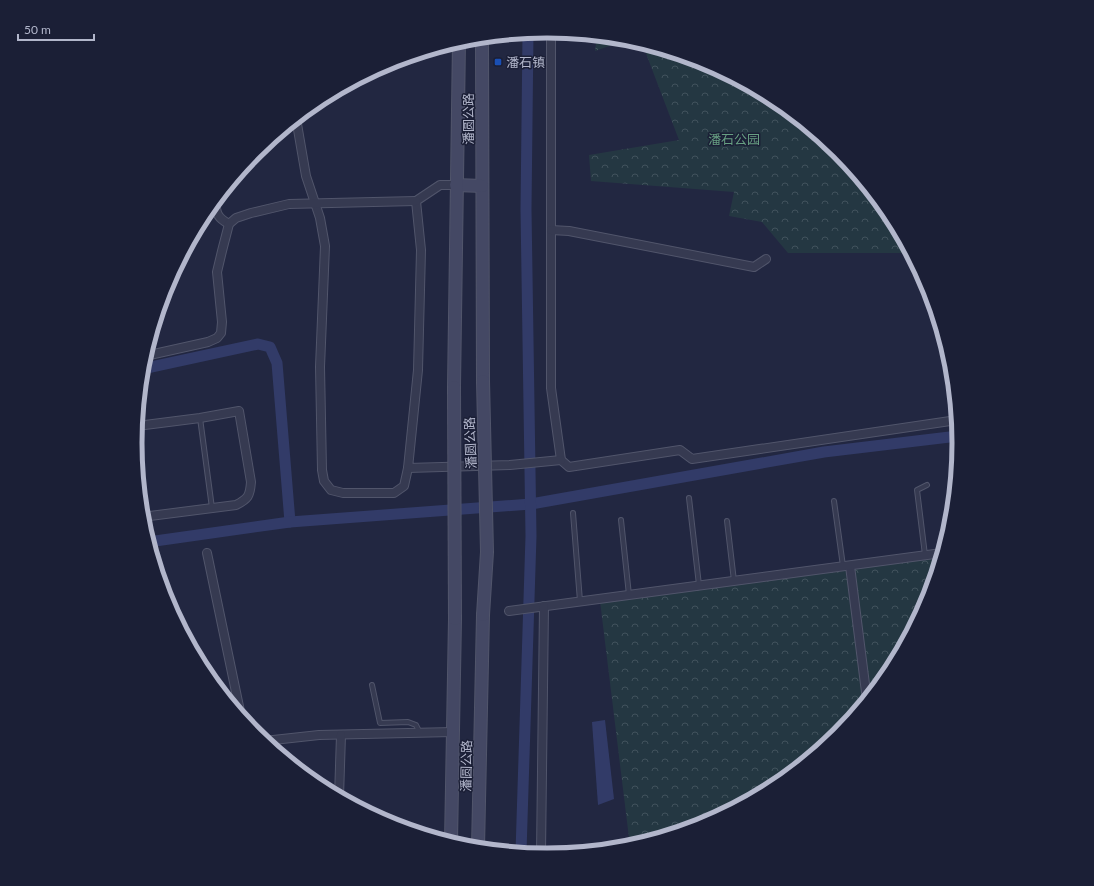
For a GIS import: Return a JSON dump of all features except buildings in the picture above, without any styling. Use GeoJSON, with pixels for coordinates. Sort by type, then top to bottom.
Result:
{"type":"FeatureCollection","features":[{"type":"Feature","properties":{"kind":"main road","name":"潘圆公路"},"geometry":{"type":"LineString","coordinates":[[478,842],[483,615],[487,552],[483,381],[482,43]]}},
{"type":"Feature","properties":{"kind":"main road","name":"潘圆公路"},"geometry":{"type":"LineString","coordinates":[[451,836],[455,619],[454,387],[459,48]]}},
{"type":"Feature","properties":{"kind":"main road"},"geometry":{"type":"LineString","coordinates":[[456,185],[482,186]]}},
{"type":"Feature","properties":{"kind":"street"},"geometry":{"type":"LineString","coordinates":[[551,38],[551,388],[557,461]]}},
{"type":"Feature","properties":{"kind":"street"},"geometry":{"type":"LineString","coordinates":[[297,124],[306,176],[316,202],[325,246],[320,367],[322,470],[324,481],[331,490],[343,493],[394,493],[404,486],[408,468],[418,370],[421,250],[416,201]]}},
{"type":"Feature","properties":{"kind":"street"},"geometry":{"type":"LineString","coordinates":[[152,354],[208,342],[217,338],[221,333],[222,322],[217,272],[229,224],[236,218],[251,212],[290,204],[316,202],[416,201],[440,185],[456,185]]}},
{"type":"Feature","properties":{"kind":"street"},"geometry":{"type":"LineString","coordinates":[[216,209],[220,219],[229,224]]}},
{"type":"Feature","properties":{"kind":"street"},"geometry":{"type":"LineString","coordinates":[[551,230],[569,231],[754,267],[766,259]]}},
{"type":"Feature","properties":{"kind":"street"},"geometry":{"type":"LineString","coordinates":[[143,425],[200,418],[239,411],[251,482],[250,492],[245,500],[236,504],[149,516]]}},
{"type":"Feature","properties":{"kind":"street"},"geometry":{"type":"LineString","coordinates":[[408,468],[510,465],[557,461],[570,468],[680,450],[692,459],[951,421]]}},
{"type":"Feature","properties":{"kind":"street"},"geometry":{"type":"LineString","coordinates":[[208,552],[239,705]]}},
{"type":"Feature","properties":{"kind":"street"},"geometry":{"type":"LineString","coordinates":[[509,611],[936,554]]}},
{"type":"Feature","properties":{"kind":"street"},"geometry":{"type":"LineString","coordinates":[[847,566],[866,692]]}},
{"type":"Feature","properties":{"kind":"street"},"geometry":{"type":"LineString","coordinates":[[541,848],[542,606]]}},
{"type":"Feature","properties":{"kind":"street"},"geometry":{"type":"LineString","coordinates":[[273,740],[319,735],[453,732]]}},
{"type":"Feature","properties":{"kind":"street"},"geometry":{"type":"LineString","coordinates":[[339,791],[341,735]]}},
{"type":"Feature","properties":{"kind":"lane"},"geometry":{"type":"LineString","coordinates":[[200,418],[212,508]]}},
{"type":"Feature","properties":{"kind":"lane"},"geometry":{"type":"LineString","coordinates":[[926,556],[917,490],[927,485]]}},
{"type":"Feature","properties":{"kind":"lane"},"geometry":{"type":"LineString","coordinates":[[689,498],[699,586]]}},
{"type":"Feature","properties":{"kind":"lane"},"geometry":{"type":"LineString","coordinates":[[834,501],[847,566]]}},
{"type":"Feature","properties":{"kind":"lane"},"geometry":{"type":"LineString","coordinates":[[573,513],[580,601]]}},
{"type":"Feature","properties":{"kind":"lane"},"geometry":{"type":"LineString","coordinates":[[621,520],[629,595]]}},
{"type":"Feature","properties":{"kind":"lane"},"geometry":{"type":"LineString","coordinates":[[727,521],[734,581]]}},
{"type":"Feature","properties":{"kind":"lane"},"geometry":{"type":"LineString","coordinates":[[372,684],[380,723],[408,722],[416,725],[420,733]]}},
{"type":"Feature","properties":{"kind":"green space"},"geometry":{"type":"Polygon","coordinates":[[[596,41],[615,44],[595,51],[596,41]]]}},
{"type":"Feature","properties":{"kind":"green space","name":"潘石公园"},"geometry":{"type":"Polygon","coordinates":[[[645,50],[677,59],[726,80],[750,92],[794,122],[833,157],[868,196],[884,218],[904,253],[788,253],[762,222],[729,216],[734,192],[591,181],[589,155],[679,140],[645,50]]]}},
{"type":"Feature","properties":{"kind":"green space"},"geometry":{"type":"Polygon","coordinates":[[[936,556],[931,573],[910,622],[898,646],[884,668],[851,710],[814,747],[772,780],[726,806],[677,827],[629,839],[600,601],[936,556]]]}},
{"type":"Feature","properties":{"kind":"water"},"geometry":{"type":"Polygon","coordinates":[[[605,720],[614,799],[598,805],[592,722],[605,720]]]}},
{"type":"Feature","properties":{"kind":"waterway"},"geometry":{"type":"LineString","coordinates":[[521,847],[531,536],[526,209],[528,39]]}},
{"type":"Feature","properties":{"kind":"waterway"},"geometry":{"type":"LineString","coordinates":[[149,367],[258,344],[270,347],[277,363],[290,522]]}},
{"type":"Feature","properties":{"kind":"waterway"},"geometry":{"type":"LineString","coordinates":[[154,541],[290,522],[531,504],[824,452],[952,437]]}},
{"type":"Feature","properties":{"kind":"place","name":"潘石镇"},"geometry":{"type":"Point","coordinates":[498,62]}}]}
